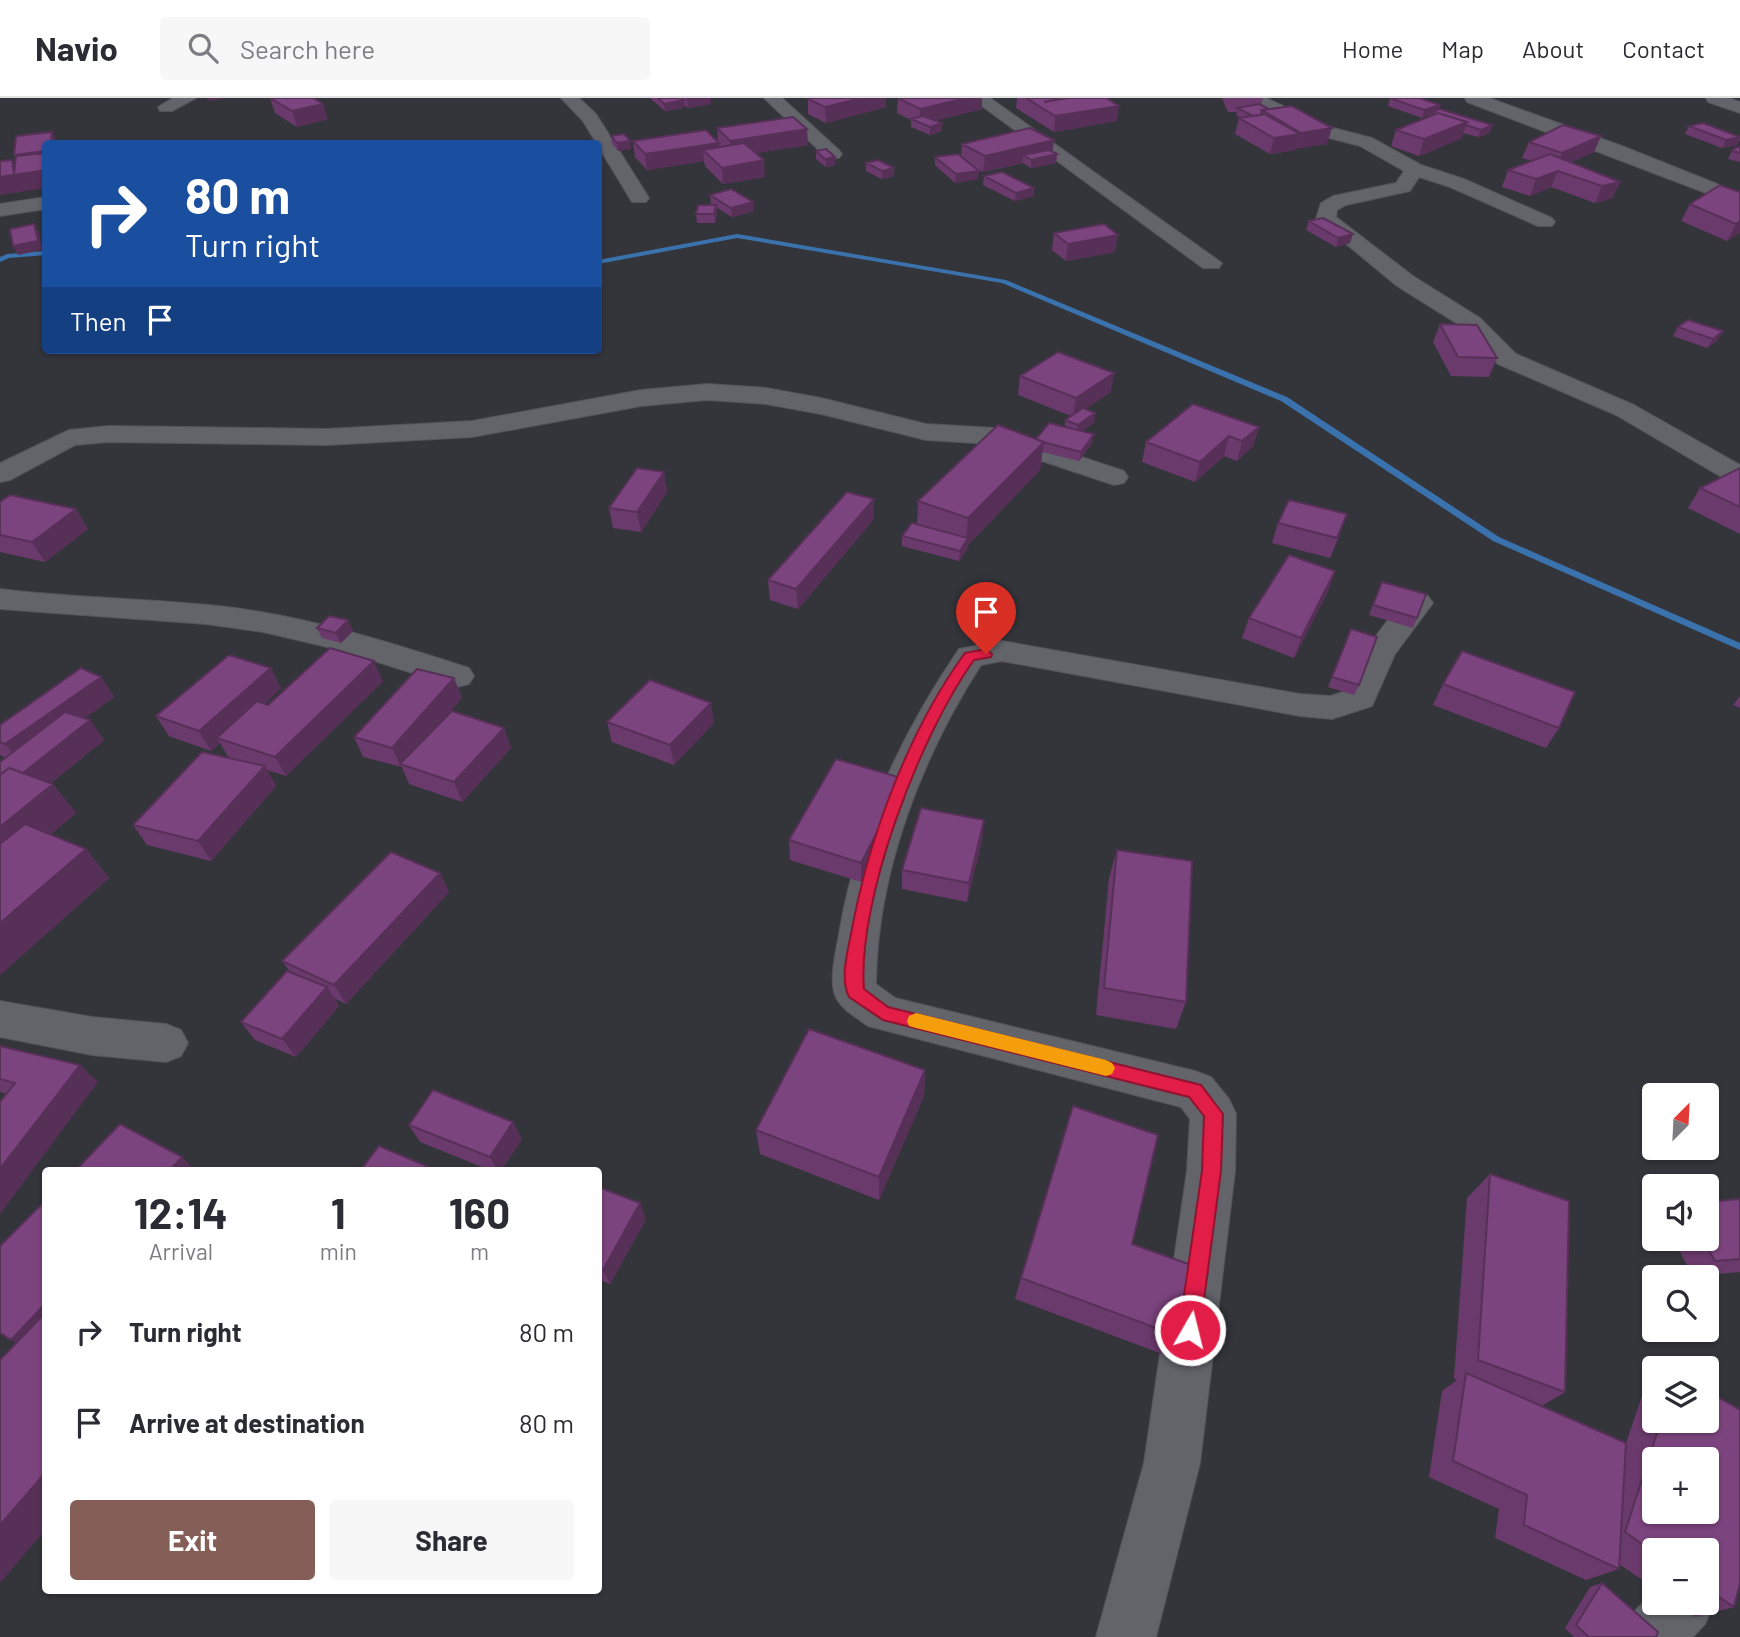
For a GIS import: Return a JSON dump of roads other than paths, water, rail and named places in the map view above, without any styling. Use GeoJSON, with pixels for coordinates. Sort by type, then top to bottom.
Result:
{"type":"FeatureCollection","features":[{"type":"Feature","properties":{"kind":"street"},"geometry":{"type":"LineString","coordinates":[[166,107],[190,98],[203,98]]}},
{"type":"Feature","properties":{"kind":"street"},"geometry":{"type":"LineString","coordinates":[[569,98],[590,118],[639,198]]}},
{"type":"Feature","properties":{"kind":"street"},"geometry":{"type":"LineString","coordinates":[[772,98],[833,154]]}},
{"type":"Feature","properties":{"kind":"street"},"geometry":{"type":"LineString","coordinates":[[979,98],[1210,263]]}},
{"type":"Feature","properties":{"kind":"street"},"geometry":{"type":"LineString","coordinates":[[1252,98],[1320,130],[1366,142],[1414,169],[1457,183],[1545,222]]}},
{"type":"Feature","properties":{"kind":"street"},"geometry":{"type":"LineString","coordinates":[[1473,98],[1616,150],[1740,200]]}},
{"type":"Feature","properties":{"kind":"street"},"geometry":{"type":"LineString","coordinates":[[1714,98],[1740,108]]}},
{"type":"Feature","properties":{"kind":"street"},"geometry":{"type":"LineString","coordinates":[[1414,169],[1403,187],[1340,200],[1328,207],[1326,219],[1405,281],[1472,323],[1507,359],[1625,410],[1740,476]]}},
{"type":"Feature","properties":{"kind":"street"},"geometry":{"type":"LineString","coordinates":[[0,210],[42,204]]}},
{"type":"Feature","properties":{"kind":"street"},"geometry":{"type":"LineString","coordinates":[[0,474],[69,438],[108,434],[327,437],[472,429],[641,398],[707,392],[766,396],[821,406],[926,432],[994,436],[1114,477]]}},
{"type":"Feature","properties":{"kind":"street"},"geometry":{"type":"LineString","coordinates":[[0,599],[78,608],[127,609],[252,620],[328,636],[457,676]]}},
{"type":"Feature","properties":{"kind":"street"},"geometry":{"type":"LineString","coordinates":[[1126,1637],[1172,1463],[1212,1171],[1213,1114],[1195,1091],[883,1013],[855,992],[853,967],[869,879],[906,775],[955,677],[970,656],[1002,651],[1332,708],[1360,698],[1380,652],[1417,603]]}},
{"type":"Feature","properties":{"kind":"street"},"geometry":{"type":"LineString","coordinates":[[0,1019],[92,1036],[166,1043]]}},
{"type":"Feature","properties":{"kind":"street"},"geometry":{"type":"LineString","coordinates":[[1651,1637],[1672,1615]]}},
{"type":"Feature","properties":{"kind":"waterway"},"geometry":{"type":"LineString","coordinates":[[602,261],[737,236],[1004,281],[1284,399],[1496,539],[1740,647]]}},
{"type":"Feature","properties":{"kind":"waterway"},"geometry":{"type":"LineString","coordinates":[[0,260],[7,256],[42,253]]}}]}
